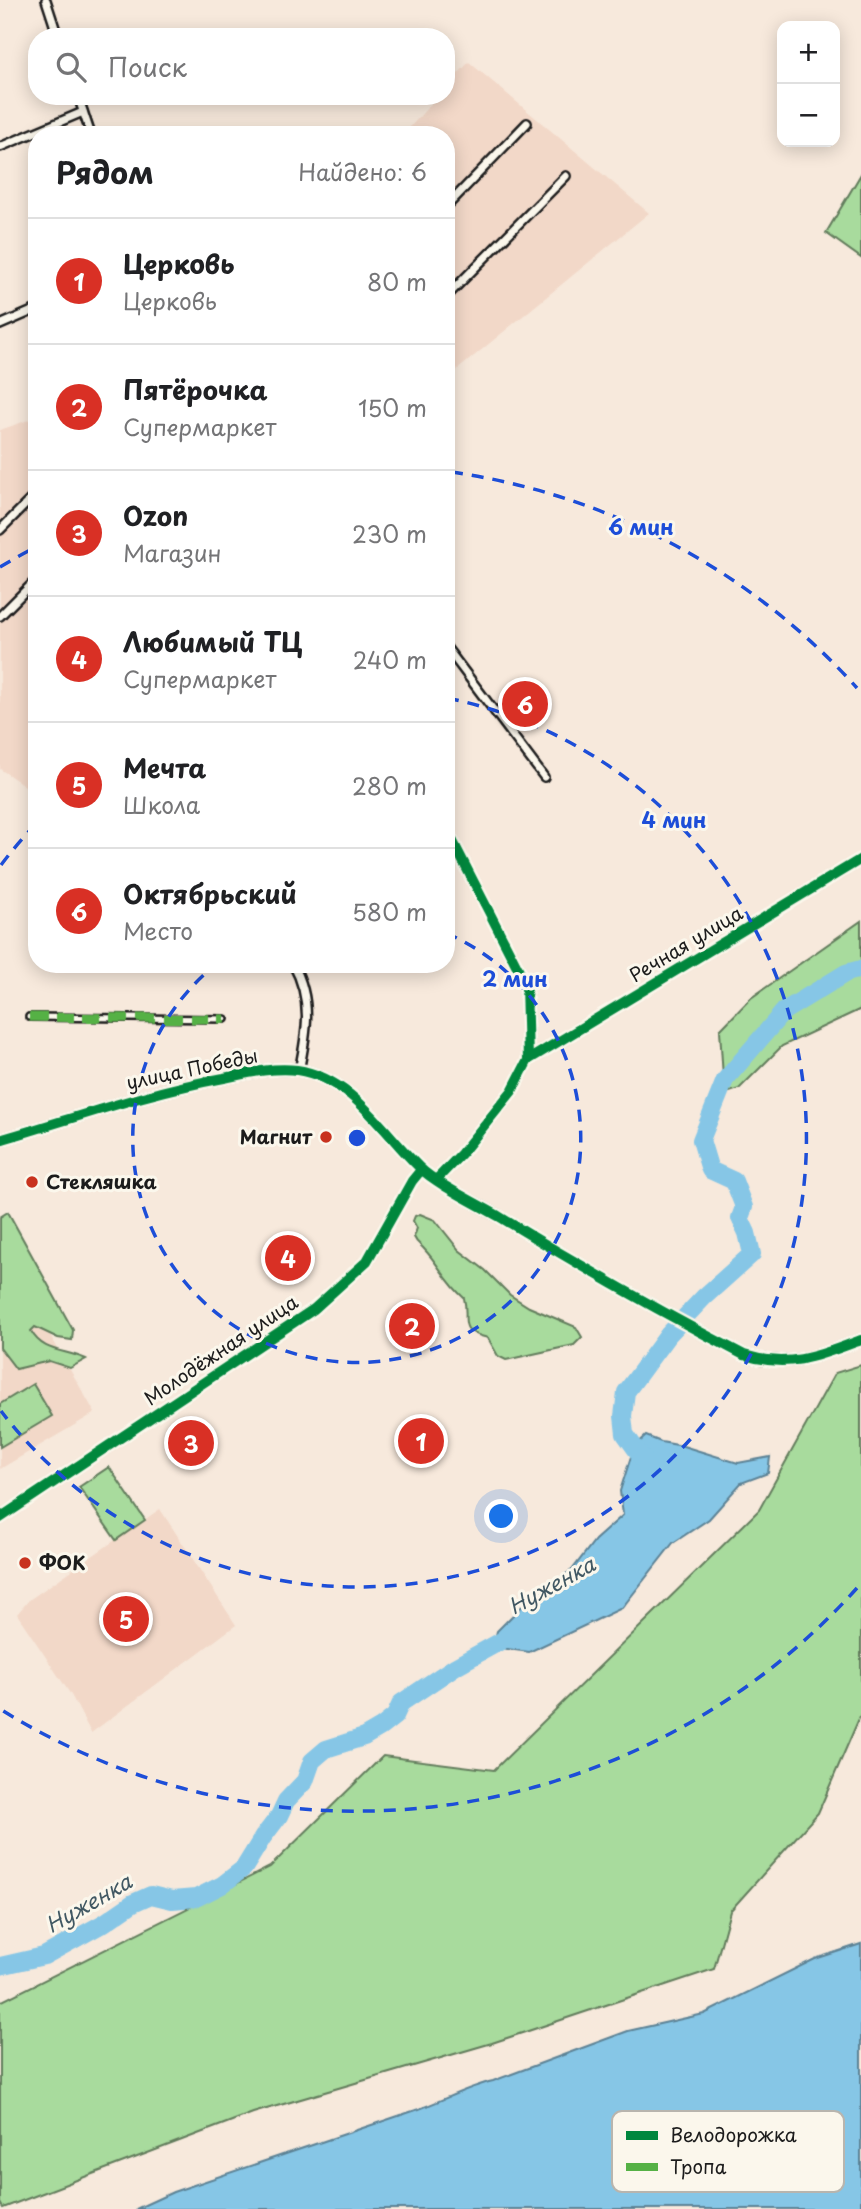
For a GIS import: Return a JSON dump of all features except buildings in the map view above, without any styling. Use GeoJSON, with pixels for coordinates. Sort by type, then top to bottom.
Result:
{"type":"FeatureCollection","features":[{"type":"Feature","properties":{"kind":"street"},"geometry":{"type":"LineString","coordinates":[[46,0],[55,28]]}},
{"type":"Feature","properties":{"kind":"street"},"geometry":{"type":"LineString","coordinates":[[81,105],[88,126]]}},
{"type":"Feature","properties":{"kind":"street"},"geometry":{"type":"LineString","coordinates":[[50,126],[83,112]]}},
{"type":"Feature","properties":{"kind":"street"},"geometry":{"type":"LineString","coordinates":[[455,198],[527,123]]}},
{"type":"Feature","properties":{"kind":"street"},"geometry":{"type":"LineString","coordinates":[[0,147],[28,135]]}},
{"type":"Feature","properties":{"kind":"street"},"geometry":{"type":"LineString","coordinates":[[455,288],[566,176]]}},
{"type":"Feature","properties":{"kind":"street"},"geometry":{"type":"LineString","coordinates":[[0,325],[28,313]]}},
{"type":"Feature","properties":{"kind":"street"},"geometry":{"type":"LineString","coordinates":[[0,530],[28,502]]}},
{"type":"Feature","properties":{"kind":"street"},"geometry":{"type":"LineString","coordinates":[[0,616],[28,588]]}},
{"type":"Feature","properties":{"kind":"street"},"geometry":{"type":"LineString","coordinates":[[455,658],[544,777]]}},
{"type":"Feature","properties":{"kind":"street"},"geometry":{"type":"LineString","coordinates":[[437,1179],[512,1091],[528,1060],[526,984],[455,846]]}},
{"type":"Feature","properties":{"kind":"street","name":"Речная улица"},"geometry":{"type":"LineString","coordinates":[[528,1060],[861,859]]}},
{"type":"Feature","properties":{"kind":"street"},"geometry":{"type":"LineString","coordinates":[[298,973],[303,983],[307,1008],[299,1070]]}},
{"type":"Feature","properties":{"kind":"street"},"geometry":{"type":"LineString","coordinates":[[29,1017],[225,1019]]}},
{"type":"Feature","properties":{"kind":"street","name":"улица Победы"},"geometry":{"type":"LineString","coordinates":[[0,1140],[172,1088],[258,1072],[299,1070],[329,1080],[346,1092],[421,1170],[557,1252],[744,1354],[781,1362],[800,1360],[861,1339]]}},
{"type":"Feature","properties":{"kind":"street","name":"Молодёжная улица"},"geometry":{"type":"LineString","coordinates":[[0,1518],[314,1309],[367,1261],[412,1181],[421,1170]]}},
{"type":"Feature","properties":{"kind":"shaded area"},"geometry":{"type":"Polygon","coordinates":[[[469,62],[649,213],[455,372],[455,126],[411,126],[430,105],[455,105],[455,77],[469,62]]]}},
{"type":"Feature","properties":{"kind":"shaded area"},"geometry":{"type":"Polygon","coordinates":[[[28,420],[28,788],[0,769],[0,430],[28,420]]]}},
{"type":"Feature","properties":{"kind":"shaded area"},"geometry":{"type":"Polygon","coordinates":[[[0,1248],[95,1413],[0,1469],[0,1248]]]}},
{"type":"Feature","properties":{"kind":"shaded area"},"geometry":{"type":"Polygon","coordinates":[[[160,1509],[236,1625],[91,1733],[71,1695],[17,1614],[29,1600],[160,1509]]]}},
{"type":"Feature","properties":{"kind":"green space"},"geometry":{"type":"Polygon","coordinates":[[[861,174],[861,258],[826,233],[861,174]]]}},
{"type":"Feature","properties":{"kind":"green space"},"geometry":{"type":"Polygon","coordinates":[[[861,921],[861,1009],[782,1046],[739,1089],[724,1094],[720,1030],[751,998],[861,921]]]}},
{"type":"Feature","properties":{"kind":"green space"},"geometry":{"type":"Polygon","coordinates":[[[8,1212],[73,1330],[72,1340],[58,1338],[35,1327],[31,1331],[48,1347],[86,1359],[70,1368],[49,1361],[16,1369],[0,1348],[0,1217],[8,1212]]]}},
{"type":"Feature","properties":{"kind":"green space"},"geometry":{"type":"Polygon","coordinates":[[[420,1214],[435,1220],[459,1250],[485,1270],[510,1295],[529,1307],[576,1327],[582,1337],[574,1345],[506,1360],[498,1356],[488,1338],[467,1328],[464,1298],[415,1239],[417,1228],[413,1221],[415,1216],[420,1214]]]}},
{"type":"Feature","properties":{"kind":"green space"},"geometry":{"type":"Polygon","coordinates":[[[861,1365],[861,1714],[818,1813],[730,1911],[714,1969],[492,2043],[253,2113],[3,2208],[0,2203],[0,2002],[270,1867],[383,1756],[494,1770],[759,1510],[835,1373],[861,1365]]]}},
{"type":"Feature","properties":{"kind":"green space"},"geometry":{"type":"Polygon","coordinates":[[[33,1384],[52,1416],[0,1447],[0,1404],[33,1384]]]}},
{"type":"Feature","properties":{"kind":"green space"},"geometry":{"type":"Polygon","coordinates":[[[109,1467],[145,1520],[116,1540],[79,1487],[109,1467]]]}},
{"type":"Feature","properties":{"kind":"water"},"geometry":{"type":"Polygon","coordinates":[[[646,1436],[738,1463],[770,1457],[768,1473],[741,1483],[709,1519],[673,1543],[622,1608],[529,1652],[493,1647],[497,1631],[543,1589],[572,1570],[595,1540],[623,1515],[620,1491],[634,1447],[646,1436]]]}},
{"type":"Feature","properties":{"kind":"water"},"geometry":{"type":"Polygon","coordinates":[[[861,1944],[861,2209],[136,2209],[173,2192],[419,2109],[628,2031],[704,2014],[815,1959],[861,1944]]]}},
{"type":"Feature","properties":{"kind":"waterway","name":"Нуженка"},"geometry":{"type":"LineString","coordinates":[[648,1466],[625,1434],[623,1416],[626,1392],[668,1335],[704,1297],[752,1254],[740,1218],[744,1207],[734,1181],[710,1170],[701,1140],[725,1080],[784,1011],[846,973],[861,969]]}},
{"type":"Feature","properties":{"kind":"waterway","name":"Нуженка"},"geometry":{"type":"LineString","coordinates":[[0,1966],[44,1956],[151,1895],[172,1900],[196,1898],[222,1885],[244,1868],[286,1801],[305,1781],[312,1761],[326,1749],[364,1737],[381,1727],[395,1716],[401,1703],[456,1666],[512,1635]]}},
{"type":"Feature","properties":{"kind":"marked path"},"geometry":{"type":"LineString","coordinates":[[29,1017],[225,1019]]}},
{"type":"Feature","properties":{"kind":"cycle path"},"geometry":{"type":"LineString","coordinates":[[437,1179],[512,1091],[528,1060],[526,984],[455,846]]}},
{"type":"Feature","properties":{"kind":"cycle path"},"geometry":{"type":"LineString","coordinates":[[528,1060],[861,859]]}},
{"type":"Feature","properties":{"kind":"cycle path"},"geometry":{"type":"LineString","coordinates":[[0,1140],[195,1084],[260,1071],[297,1070],[317,1075],[350,1095],[419,1167],[436,1180],[621,1288],[744,1355],[790,1361],[861,1340]]}},
{"type":"Feature","properties":{"kind":"cycle path"},"geometry":{"type":"LineString","coordinates":[[0,1518],[314,1309],[367,1261],[412,1181],[421,1170]]}},
{"type":"Feature","properties":{"kind":"place","name":"Октябрьский"},"geometry":{"type":"Point","coordinates":[525,704]}},
{"type":"Feature","properties":{"kind":"place","name":"Магнит"},"geometry":{"type":"Point","coordinates":[326,1137]}},
{"type":"Feature","properties":{"kind":"place","name":"Стекляшка"},"geometry":{"type":"Point","coordinates":[32,1182]}},
{"type":"Feature","properties":{"kind":"place","name":"Любимый ТЦ"},"geometry":{"type":"Point","coordinates":[288,1258]}},
{"type":"Feature","properties":{"kind":"place","name":"Пятёрочка"},"geometry":{"type":"Point","coordinates":[412,1326]}},
{"type":"Feature","properties":{"kind":"place","name":"Церковь"},"geometry":{"type":"Point","coordinates":[421,1441]}},
{"type":"Feature","properties":{"kind":"place","name":"Ozon"},"geometry":{"type":"Point","coordinates":[191,1443]}},
{"type":"Feature","properties":{"kind":"place","name":"ФОК"},"geometry":{"type":"Point","coordinates":[25,1563]}},
{"type":"Feature","properties":{"kind":"place","name":"Мечта"},"geometry":{"type":"Point","coordinates":[126,1619]}}]}
